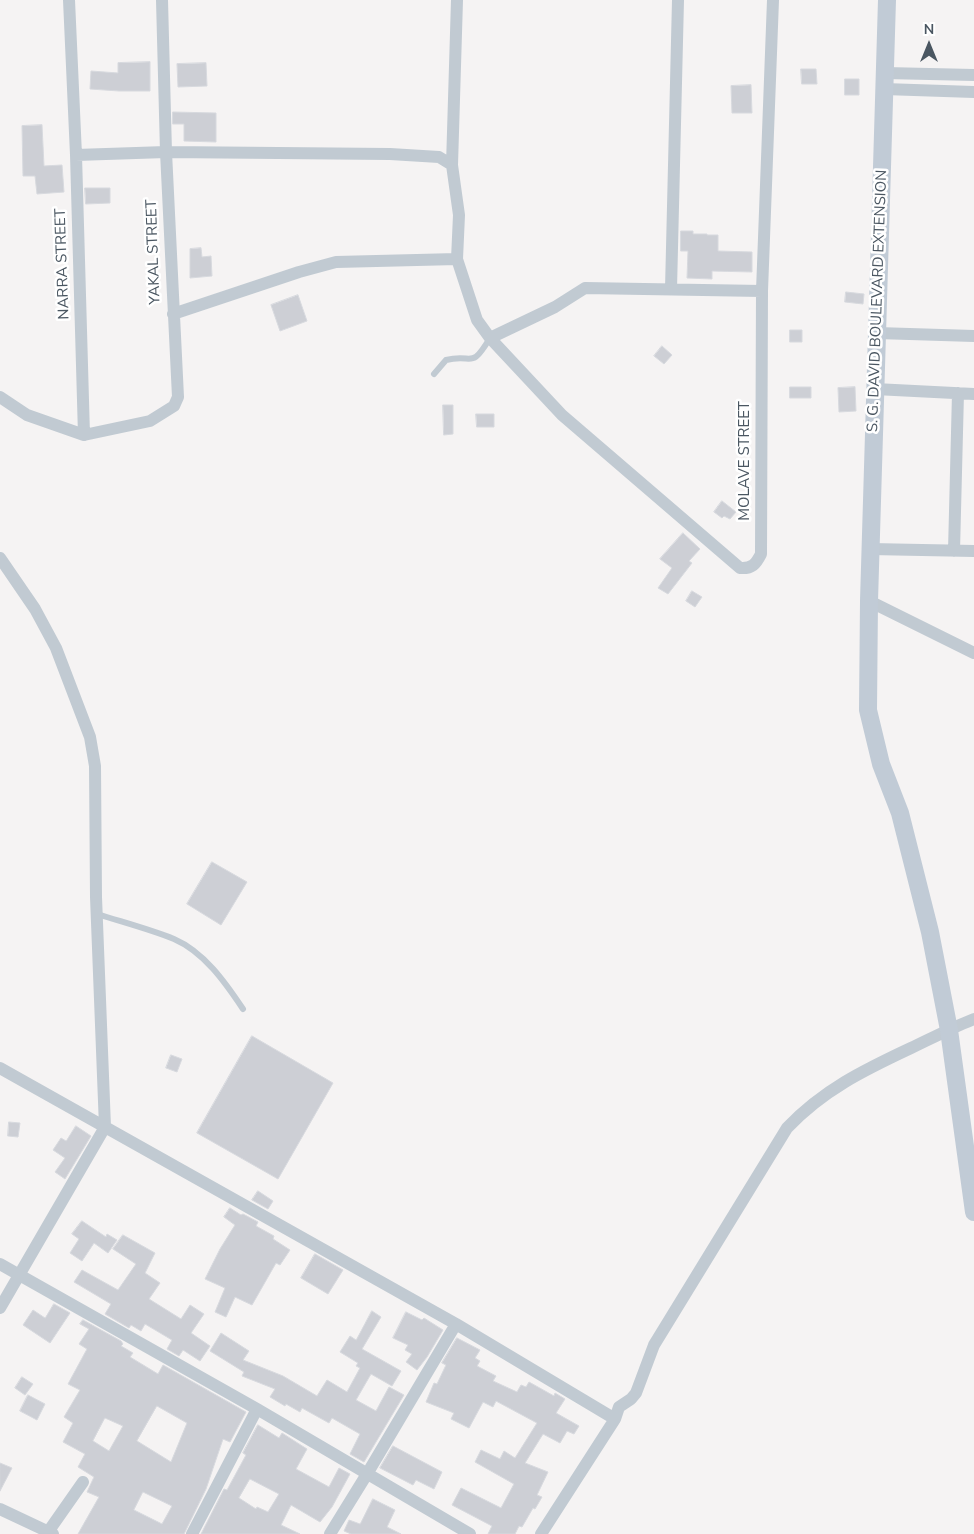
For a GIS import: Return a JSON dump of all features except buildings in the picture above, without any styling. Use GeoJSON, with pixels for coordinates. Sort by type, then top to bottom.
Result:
{"type":"FeatureCollection","features":[{"type":"Feature","properties":{"kind":"street","name":"NARRA STREET"},"geometry":{"type":"LineString","coordinates":[[69,0],[76,154],[84,435]]}},
{"type":"Feature","properties":{"kind":"street","name":"YAKAL STREET"},"geometry":{"type":"LineString","coordinates":[[84,435],[150,421],[174,406],[178,396],[166,152],[162,0]]}},
{"type":"Feature","properties":{"kind":"street"},"geometry":{"type":"LineString","coordinates":[[173,314],[299,272],[336,262],[457,259],[459,215],[452,165],[457,0]]}},
{"type":"Feature","properties":{"kind":"street"},"geometry":{"type":"LineString","coordinates":[[672,289],[678,0]]}},
{"type":"Feature","properties":{"kind":"street","name":"MOLAVE STREET"},"geometry":{"type":"LineString","coordinates":[[457,259],[477,320],[490,338],[562,415],[740,568],[752,567],[757,563],[762,554],[762,291],[773,0]]}},
{"type":"Feature","properties":{"kind":"street","name":"S. G. DAVID BOULEVARD EXTENSION"},"geometry":{"type":"LineString","coordinates":[[886,0],[870,549],[868,710],[881,764],[900,813],[930,932],[949,1030],[974,1212]]}},
{"type":"Feature","properties":{"kind":"street"},"geometry":{"type":"LineString","coordinates":[[884,81],[974,75]]}},
{"type":"Feature","properties":{"kind":"street"},"geometry":{"type":"LineString","coordinates":[[884,81],[974,92]]}},
{"type":"Feature","properties":{"kind":"street"},"geometry":{"type":"LineString","coordinates":[[76,154],[166,152],[390,154],[439,158],[452,165]]}},
{"type":"Feature","properties":{"kind":"street"},"geometry":{"type":"LineString","coordinates":[[490,338],[554,307],[585,288],[762,291]]}},
{"type":"Feature","properties":{"kind":"street"},"geometry":{"type":"LineString","coordinates":[[877,333],[974,336]]}},
{"type":"Feature","properties":{"kind":"street"},"geometry":{"type":"LineString","coordinates":[[875,389],[974,394]]}},
{"type":"Feature","properties":{"kind":"street"},"geometry":{"type":"LineString","coordinates":[[954,551],[958,393]]}},
{"type":"Feature","properties":{"kind":"street"},"geometry":{"type":"LineString","coordinates":[[0,397],[27,415],[84,435]]}},
{"type":"Feature","properties":{"kind":"street"},"geometry":{"type":"LineString","coordinates":[[870,549],[974,551]]}},
{"type":"Feature","properties":{"kind":"street"},"geometry":{"type":"LineString","coordinates":[[0,558],[35,609],[56,648],[90,737],[95,766],[97,914],[105,1127],[0,1308]]}},
{"type":"Feature","properties":{"kind":"street"},"geometry":{"type":"LineString","coordinates":[[869,601],[974,653]]}},
{"type":"Feature","properties":{"kind":"street"},"geometry":{"type":"LineString","coordinates":[[541,1534],[615,1419],[619,1407],[631,1399],[636,1392],[654,1345],[787,1128],[813,1102],[841,1084],[882,1061],[974,1019]]}},
{"type":"Feature","properties":{"kind":"street"},"geometry":{"type":"LineString","coordinates":[[0,1068],[456,1324],[615,1419]]}},
{"type":"Feature","properties":{"kind":"street"},"geometry":{"type":"LineString","coordinates":[[0,1264],[18,1276],[257,1409],[470,1534]]}},
{"type":"Feature","properties":{"kind":"street"},"geometry":{"type":"LineString","coordinates":[[330,1534],[456,1324]]}},
{"type":"Feature","properties":{"kind":"street"},"geometry":{"type":"LineString","coordinates":[[192,1534],[257,1409]]}},
{"type":"Feature","properties":{"kind":"street"},"geometry":{"type":"LineString","coordinates":[[0,1509],[50,1533],[83,1482]]}},
{"type":"Feature","properties":{"kind":"lane"},"geometry":{"type":"LineString","coordinates":[[434,374],[446,360],[457,358],[470,360],[476,358],[490,338]]}},
{"type":"Feature","properties":{"kind":"lane"},"geometry":{"type":"LineString","coordinates":[[97,914],[175,939],[197,953],[226,982],[242,1009]]}}]}
